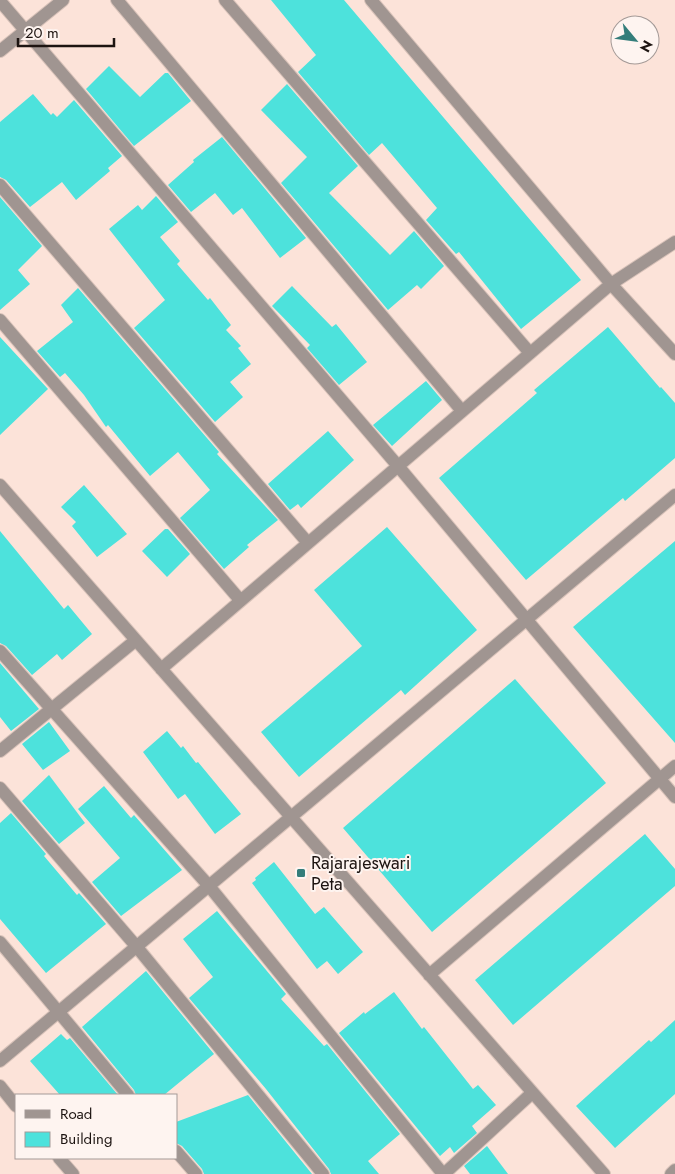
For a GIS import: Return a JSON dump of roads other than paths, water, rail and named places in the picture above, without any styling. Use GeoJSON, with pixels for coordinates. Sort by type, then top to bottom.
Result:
{"type":"FeatureCollection","features":[{"type":"Feature","properties":{"kind":"street"},"geometry":{"type":"LineString","coordinates":[[0,51],[63,0]]}},
{"type":"Feature","properties":{"kind":"street"},"geometry":{"type":"LineString","coordinates":[[117,0],[462,411]]}},
{"type":"Feature","properties":{"kind":"street"},"geometry":{"type":"LineString","coordinates":[[225,0],[530,353]]}},
{"type":"Feature","properties":{"kind":"street"},"geometry":{"type":"LineString","coordinates":[[371,0],[611,284],[675,354]]}},
{"type":"Feature","properties":{"kind":"street"},"geometry":{"type":"LineString","coordinates":[[0,1],[398,466],[675,797]]}},
{"type":"Feature","properties":{"kind":"street"},"geometry":{"type":"LineString","coordinates":[[0,185],[308,543]]}},
{"type":"Feature","properties":{"kind":"street"},"geometry":{"type":"LineString","coordinates":[[160,668],[611,284],[675,242]]}},
{"type":"Feature","properties":{"kind":"street"},"geometry":{"type":"LineString","coordinates":[[0,320],[240,600]]}},
{"type":"Feature","properties":{"kind":"street"},"geometry":{"type":"LineString","coordinates":[[0,485],[604,1174]]}},
{"type":"Feature","properties":{"kind":"street"},"geometry":{"type":"LineString","coordinates":[[0,1061],[675,495]]}},
{"type":"Feature","properties":{"kind":"street"},"geometry":{"type":"LineString","coordinates":[[0,751],[52,711],[136,640]]}},
{"type":"Feature","properties":{"kind":"street"},"geometry":{"type":"LineString","coordinates":[[0,651],[209,886],[443,1174],[532,1093]]}},
{"type":"Feature","properties":{"kind":"street"},"geometry":{"type":"LineString","coordinates":[[429,975],[675,766]]}},
{"type":"Feature","properties":{"kind":"street"},"geometry":{"type":"LineString","coordinates":[[0,788],[136,946],[324,1174]]}},
{"type":"Feature","properties":{"kind":"street"},"geometry":{"type":"LineString","coordinates":[[0,942],[127,1094]]}},
{"type":"Feature","properties":{"kind":"street"},"geometry":{"type":"LineString","coordinates":[[0,1086],[15,1105]]}},
{"type":"Feature","properties":{"kind":"street"},"geometry":{"type":"LineString","coordinates":[[178,1153],[196,1174]]}},
{"type":"Feature","properties":{"kind":"street"},"geometry":{"type":"LineString","coordinates":[[60,1159],[73,1174]]}},
{"type":"Feature","properties":{"kind":"street"},"geometry":{"type":"LineString","coordinates":[[671,1174],[675,1170]]}},
{"type":"Feature","properties":{"kind":"place","name":"Rajarajeswari Peta"},"geometry":{"type":"Point","coordinates":[301,873]}}]}
